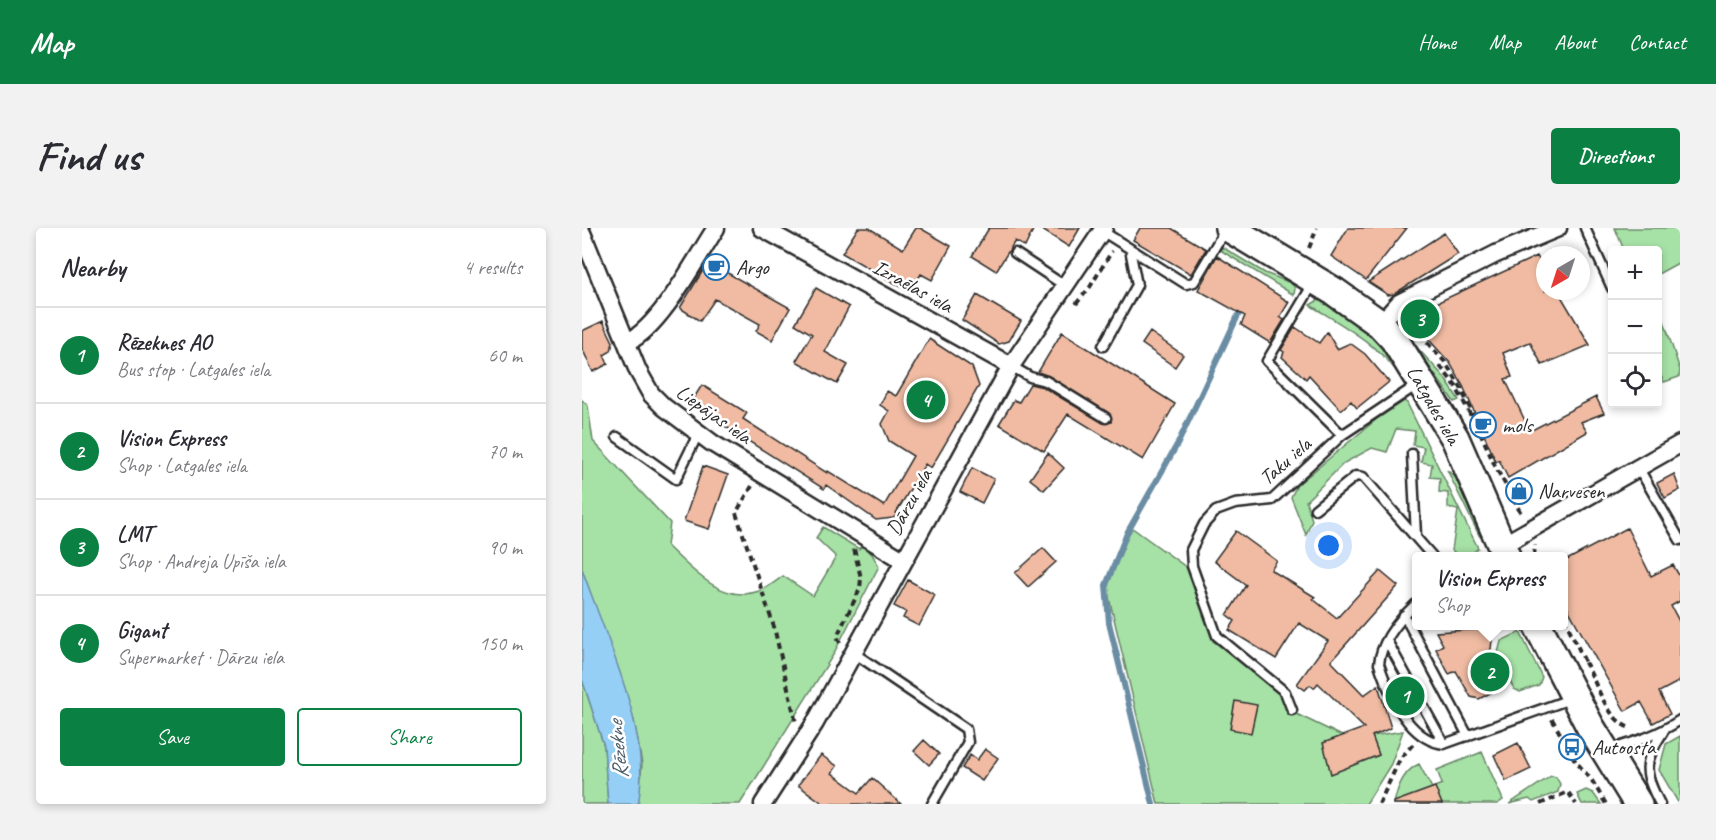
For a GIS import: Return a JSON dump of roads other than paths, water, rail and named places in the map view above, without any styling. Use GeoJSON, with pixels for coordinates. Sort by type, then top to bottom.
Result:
{"type":"FeatureCollection","features":[{"type":"Feature","properties":{"kind":"main road","name":"Latgales iela"},"geometry":{"type":"LineString","coordinates":[[1227,228],[1316,280],[1380,324],[1394,339],[1423,382],[1455,438],[1501,551]]}},
{"type":"Feature","properties":{"kind":"main road"},"geometry":{"type":"LineString","coordinates":[[1540,630],[1574,698],[1638,804]]}},
{"type":"Feature","properties":{"kind":"street"},"geometry":{"type":"LineString","coordinates":[[627,342],[640,336],[658,316],[716,228]]}},
{"type":"Feature","properties":{"kind":"street","name":"Izraēlas iela"},"geometry":{"type":"LineString","coordinates":[[762,228],[1011,366]]}},
{"type":"Feature","properties":{"kind":"street"},"geometry":{"type":"LineString","coordinates":[[1380,324],[1399,303],[1496,254],[1558,228]]}},
{"type":"Feature","properties":{"kind":"street","name":"Dārzu iela"},"geometry":{"type":"LineString","coordinates":[[763,804],[815,723],[848,649],[903,560],[1011,366],[1103,230]]}},
{"type":"Feature","properties":{"kind":"street","name":"Liepājas iela"},"geometry":{"type":"LineString","coordinates":[[582,233],[651,394],[664,407],[699,432],[903,560]]}},
{"type":"Feature","properties":{"kind":"street"},"geometry":{"type":"LineString","coordinates":[[1501,551],[1638,467],[1680,444]]}},
{"type":"Feature","properties":{"kind":"lane"},"geometry":{"type":"LineString","coordinates":[[1103,230],[1186,284],[1194,282],[1227,228]]}},
{"type":"Feature","properties":{"kind":"lane"},"geometry":{"type":"LineString","coordinates":[[1585,228],[1608,279]]}},
{"type":"Feature","properties":{"kind":"lane"},"geometry":{"type":"LineString","coordinates":[[1103,346],[1137,285],[1135,264],[1129,248]]}},
{"type":"Feature","properties":{"kind":"lane"},"geometry":{"type":"LineString","coordinates":[[1015,253],[1065,286]]}},
{"type":"Feature","properties":{"kind":"lane"},"geometry":{"type":"LineString","coordinates":[[1316,280],[1267,361],[1342,435]]}},
{"type":"Feature","properties":{"kind":"lane"},"geometry":{"type":"LineString","coordinates":[[1011,366],[1030,377],[1046,381],[1106,418]]}},
{"type":"Feature","properties":{"kind":"lane","name":"Taku iela"},"geometry":{"type":"LineString","coordinates":[[1292,710],[1285,692],[1217,636],[1198,587],[1191,550],[1204,524],[1216,511],[1235,504],[1272,500],[1342,435],[1423,382]]}},
{"type":"Feature","properties":{"kind":"lane"},"geometry":{"type":"LineString","coordinates":[[617,437],[676,479],[699,432]]}},
{"type":"Feature","properties":{"kind":"lane"},"geometry":{"type":"LineString","coordinates":[[1412,453],[1416,536]]}},
{"type":"Feature","properties":{"kind":"lane"},"geometry":{"type":"LineString","coordinates":[[1638,467],[1680,540]]}},
{"type":"Feature","properties":{"kind":"lane"},"geometry":{"type":"LineString","coordinates":[[1315,509],[1356,476],[1363,477],[1429,552]]}},
{"type":"Feature","properties":{"kind":"lane"},"geometry":{"type":"LineString","coordinates":[[1412,608],[1404,615],[1380,654],[1382,673],[1407,719],[1421,735],[1432,743],[1444,744],[1574,698]]}},
{"type":"Feature","properties":{"kind":"lane"},"geometry":{"type":"LineString","coordinates":[[1404,615],[1468,736]]}},
{"type":"Feature","properties":{"kind":"lane"},"geometry":{"type":"LineString","coordinates":[[1387,641],[1444,744]]}},
{"type":"Feature","properties":{"kind":"lane"},"geometry":{"type":"LineString","coordinates":[[848,649],[966,729],[968,742],[932,804]]}},
{"type":"Feature","properties":{"kind":"lane"},"geometry":{"type":"LineString","coordinates":[[1605,751],[1663,731],[1680,720]]}},
{"type":"Feature","properties":{"kind":"lane"},"geometry":{"type":"LineString","coordinates":[[1660,804],[1650,785],[1646,760],[1663,731]]}},
{"type":"Feature","properties":{"kind":"water","name":"Rēzekne"},"geometry":{"type":"Polygon","coordinates":[[[582,569],[614,654],[633,716],[639,747],[641,776],[638,804],[608,804],[604,746],[582,679],[582,569]]]}},
{"type":"Feature","properties":{"kind":"waterway"},"geometry":{"type":"LineString","coordinates":[[1153,804],[1109,623],[1106,585],[1127,533],[1178,443],[1242,307]]}},
{"type":"Feature","properties":{"kind":"place","name":"Argo"},"geometry":{"type":"Point","coordinates":[716,267]}},
{"type":"Feature","properties":{"kind":"place","name":"LMT"},"geometry":{"type":"Point","coordinates":[1420,319]}},
{"type":"Feature","properties":{"kind":"place","name":"Gigant"},"geometry":{"type":"Point","coordinates":[926,400]}},
{"type":"Feature","properties":{"kind":"place","name":"mols"},"geometry":{"type":"Point","coordinates":[1483,425]}},
{"type":"Feature","properties":{"kind":"place","name":"Narvesen"},"geometry":{"type":"Point","coordinates":[1519,491]}},
{"type":"Feature","properties":{"kind":"place","name":"Vision Express"},"geometry":{"type":"Point","coordinates":[1490,672]}},
{"type":"Feature","properties":{"kind":"place","name":"Rēzeknes AO"},"geometry":{"type":"Point","coordinates":[1405,696]}},
{"type":"Feature","properties":{"kind":"place","name":"Autoosta"},"geometry":{"type":"Point","coordinates":[1572,747]}}]}
